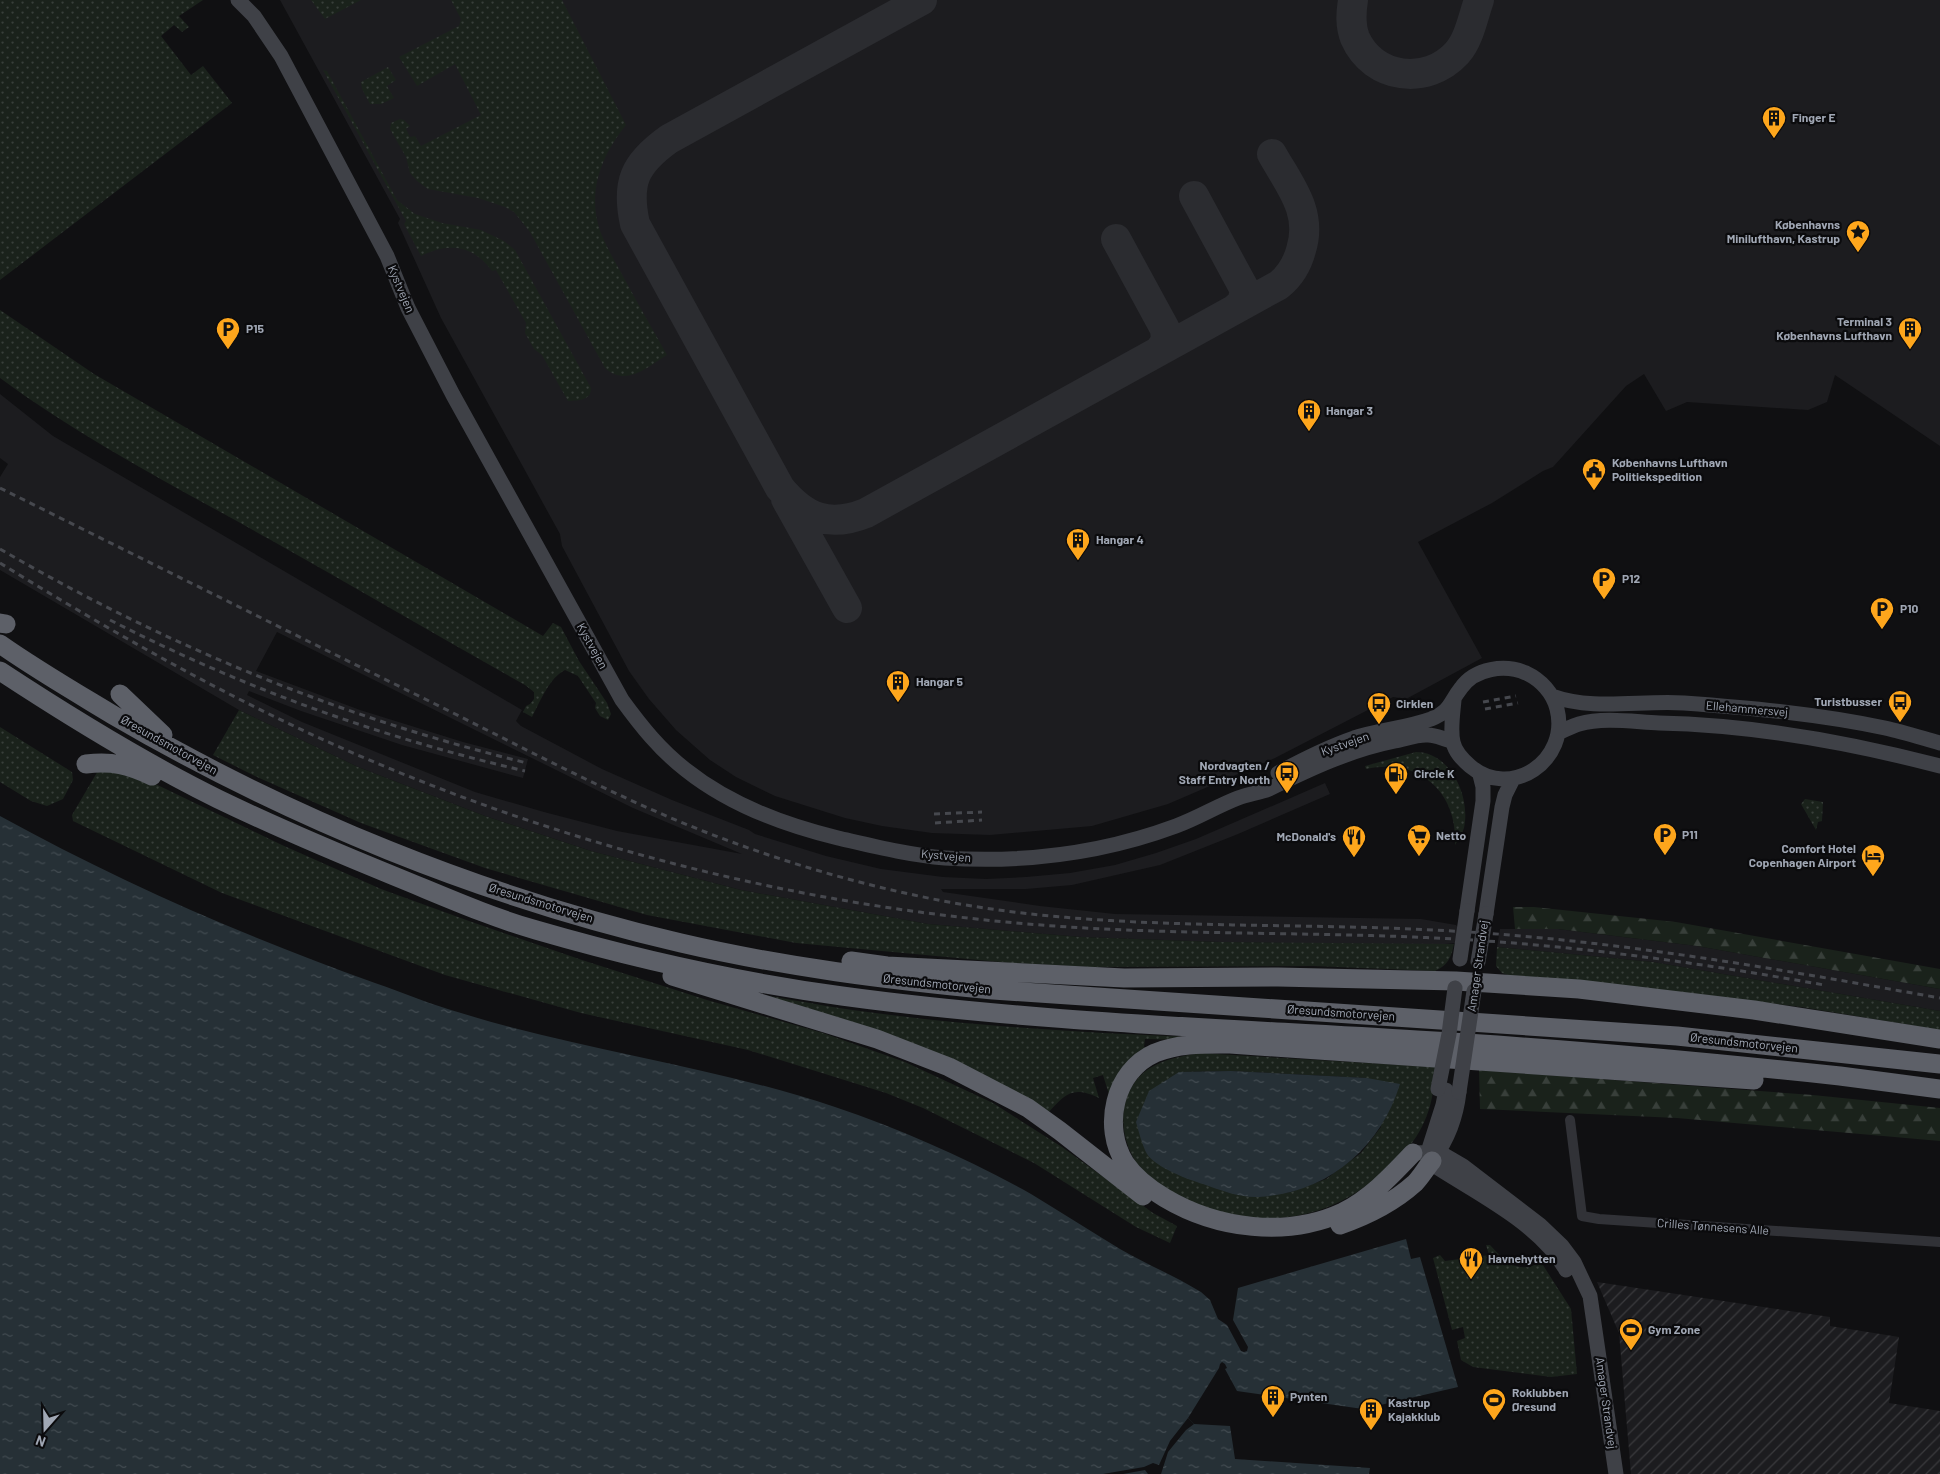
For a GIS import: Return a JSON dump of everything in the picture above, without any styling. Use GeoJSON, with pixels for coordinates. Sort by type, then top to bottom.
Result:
{"type":"FeatureCollection","features":[{"type":"Feature","properties":{"kind":"highway","name":"Øresundsmotorvejen"},"geometry":{"type":"LineString","coordinates":[[0,644],[95,704],[195,760],[311,817],[394,852],[473,882],[561,911],[680,943],[780,963],[917,983],[993,990],[1677,1036],[1940,1064]]}},
{"type":"Feature","properties":{"kind":"highway","name":"Øresundsmotorvejen"},"geometry":{"type":"LineString","coordinates":[[0,672],[78,721],[198,788],[283,830],[346,857],[439,895],[531,929],[665,964],[748,982],[924,1006],[1118,1022],[1548,1049],[1673,1059],[1845,1077],[1937,1089]]}},
{"type":"Feature","properties":{"kind":"highway"},"geometry":{"type":"LineString","coordinates":[[120,694],[162,734],[194,752],[195,760]]}},
{"type":"Feature","properties":{"kind":"highway"},"geometry":{"type":"LineString","coordinates":[[86,764],[107,762],[132,767],[170,784],[198,788]]}},
{"type":"Feature","properties":{"kind":"highway"},"geometry":{"type":"LineString","coordinates":[[615,925],[672,931],[774,951],[887,966],[1124,978],[1278,977],[1579,990],[1754,1010],[1940,1039]]}},
{"type":"Feature","properties":{"kind":"highway"},"geometry":{"type":"LineString","coordinates":[[531,929],[776,1009],[877,1039],[949,1067],[1028,1108],[1126,1184],[1166,1211],[1211,1230],[1239,1235],[1272,1237],[1328,1229],[1368,1213],[1399,1196],[1416,1182],[1428,1155]]}},
{"type":"Feature","properties":{"kind":"highway"},"geometry":{"type":"LineString","coordinates":[[1428,1155],[1391,1178],[1352,1207],[1335,1215],[1317,1221],[1288,1226],[1242,1225],[1209,1218],[1185,1209],[1155,1192],[1138,1178],[1125,1163],[1116,1143],[1113,1127],[1114,1111],[1125,1081],[1141,1062],[1163,1050],[1188,1044],[1230,1044],[1415,1056],[1858,1088],[1937,1089]]}},
{"type":"Feature","properties":{"kind":"street","name":"Kystvejen"},"geometry":{"type":"LineString","coordinates":[[238,0],[254,16],[281,56],[387,256],[408,308],[453,395],[622,700],[642,727],[663,750],[687,771],[713,789],[745,807],[812,832],[879,848],[943,858],[1006,859],[1100,848],[1139,838],[1178,826],[1239,797],[1266,790],[1335,758],[1383,743],[1428,735],[1453,741]]}},
{"type":"Feature","properties":{"kind":"street"},"geometry":{"type":"LineString","coordinates":[[1498,668],[1519,670],[1532,676],[1552,696],[1557,708],[1558,733],[1550,754],[1534,770],[1513,779],[1496,779],[1480,775],[1462,759],[1453,741],[1454,700],[1461,687],[1473,677],[1486,670],[1498,668]]}},
{"type":"Feature","properties":{"kind":"street","name":"Ellehammersvej"},"geometry":{"type":"LineString","coordinates":[[1552,696],[1566,701],[1586,703],[1682,703],[1776,711],[1886,728],[1940,743]]}},
{"type":"Feature","properties":{"kind":"street","name":"Kystvejen"},"geometry":{"type":"LineString","coordinates":[[1239,797],[1253,786],[1302,760],[1334,746],[1355,738],[1415,725],[1443,714],[1454,700]]}},
{"type":"Feature","properties":{"kind":"street","name":"Ellehammersvej"},"geometry":{"type":"LineString","coordinates":[[1558,733],[1580,724],[1602,721],[1696,724],[1816,739],[1889,752],[1940,766]]}},
{"type":"Feature","properties":{"kind":"street","name":"Amager Strandvej"},"geometry":{"type":"LineString","coordinates":[[1480,775],[1483,787],[1483,801],[1460,960],[1465,986],[1448,1091],[1429,1125],[1428,1155],[1438,1168],[1519,1219],[1562,1262],[1596,1332],[1616,1474]]}},
{"type":"Feature","properties":{"kind":"street","name":"Amager Strandvej"},"geometry":{"type":"LineString","coordinates":[[1428,1155],[1446,1140],[1456,1114],[1448,1091],[1449,1034],[1465,986],[1478,962],[1502,807],[1505,795],[1513,779]]}},
{"type":"Feature","properties":{"kind":"street","name":"Crilles Tønnesens Alle"},"geometry":{"type":"LineString","coordinates":[[1570,1120],[1582,1216],[1599,1219],[1940,1242]]}},
{"type":"Feature","properties":{"kind":"shaded area"},"geometry":{"type":"Polygon","coordinates":[[[280,0],[1940,0],[1940,446],[1835,375],[1827,402],[1808,410],[1687,402],[1666,411],[1644,374],[1626,386],[1553,467],[1543,471],[1492,503],[1418,542],[1482,658],[1406,699],[1393,697],[1275,758],[1168,804],[1092,826],[990,835],[932,833],[882,826],[845,818],[775,796],[736,777],[710,760],[676,730],[649,699],[629,671],[562,546],[560,534],[441,318],[398,223],[400,219],[280,0]]]}},
{"type":"Feature","properties":{"kind":"shaded area"},"geometry":{"type":"Polygon","coordinates":[[[0,394],[53,436],[522,710],[516,721],[521,726],[602,769],[755,834],[826,856],[881,869],[943,877],[986,879],[1026,877],[1070,873],[1115,865],[1156,853],[1196,839],[1325,783],[1330,794],[1160,865],[1072,885],[1026,889],[941,889],[943,892],[1040,906],[1115,914],[1421,919],[1456,925],[1458,928],[1456,943],[1435,945],[1219,942],[1081,937],[928,924],[741,890],[591,851],[485,816],[358,767],[239,710],[0,570],[0,477],[8,464],[0,458],[0,394]],[[277,632],[256,671],[360,710],[463,742],[528,759],[523,778],[402,745],[301,711],[249,691],[247,695],[302,722],[475,792],[617,831],[742,854],[633,808],[277,632]]]}},
{"type":"Feature","properties":{"kind":"shaded area"},"geometry":{"type":"Polygon","coordinates":[[[1500,929],[1558,929],[1697,946],[1940,989],[1940,1011],[1653,962],[1497,947],[1500,929]]]}},
{"type":"Feature","properties":{"kind":"shaded area"},"geometry":{"type":"Polygon","coordinates":[[[1597,1282],[1830,1317],[1830,1326],[1899,1337],[1889,1403],[1940,1411],[1940,1474],[1631,1474],[1619,1333],[1597,1282]]]}},
{"type":"Feature","properties":{"kind":"green space"},"geometry":{"type":"Polygon","coordinates":[[[0,0],[203,0],[179,16],[189,27],[182,32],[174,25],[161,36],[191,75],[203,66],[232,103],[0,280],[0,0]]]}},
{"type":"Feature","properties":{"kind":"green space"},"geometry":{"type":"Polygon","coordinates":[[[311,0],[361,0],[325,19],[311,0]]]}},
{"type":"Feature","properties":{"kind":"green space"},"geometry":{"type":"Polygon","coordinates":[[[451,0],[562,0],[626,125],[609,150],[603,164],[598,178],[595,208],[605,243],[667,355],[644,370],[636,374],[621,376],[605,368],[530,232],[514,212],[478,198],[428,189],[410,173],[406,157],[390,129],[391,123],[400,119],[404,120],[410,126],[406,129],[410,137],[415,136],[421,146],[481,115],[455,64],[417,86],[399,57],[459,26],[461,19],[451,0]]]}},
{"type":"Feature","properties":{"kind":"green space"},"geometry":{"type":"Polygon","coordinates":[[[388,67],[396,80],[387,86],[394,98],[381,104],[370,104],[362,89],[361,82],[388,67]]]}},
{"type":"Feature","properties":{"kind":"green space"},"geometry":{"type":"Polygon","coordinates":[[[323,70],[327,71],[397,200],[415,214],[442,223],[481,230],[504,241],[515,250],[591,388],[587,398],[568,401],[542,355],[534,349],[525,333],[526,323],[496,270],[492,271],[477,256],[460,248],[441,249],[421,256],[404,224],[406,221],[323,70]]]}},
{"type":"Feature","properties":{"kind":"green space"},"geometry":{"type":"Polygon","coordinates":[[[0,310],[94,374],[543,636],[553,623],[561,627],[579,661],[607,703],[611,714],[608,720],[600,716],[595,708],[596,703],[578,676],[565,670],[550,684],[532,717],[523,712],[526,706],[534,699],[534,692],[525,685],[132,463],[32,401],[0,378],[0,310]]]}},
{"type":"Feature","properties":{"kind":"green space"},"geometry":{"type":"Polygon","coordinates":[[[239,710],[358,767],[485,816],[591,851],[741,890],[928,924],[1081,937],[1219,942],[1454,944],[1448,960],[1435,971],[1313,966],[1091,967],[1011,963],[796,943],[647,915],[485,868],[361,823],[257,777],[213,755],[239,710]]]}},
{"type":"Feature","properties":{"kind":"green space"},"geometry":{"type":"Polygon","coordinates":[[[0,727],[72,772],[73,780],[63,799],[47,806],[31,801],[0,782],[0,727]]]}},
{"type":"Feature","properties":{"kind":"green space"},"geometry":{"type":"Polygon","coordinates":[[[1416,752],[1428,754],[1439,759],[1448,768],[1461,790],[1464,803],[1464,828],[1455,845],[1454,826],[1450,809],[1442,794],[1432,783],[1418,774],[1403,768],[1366,769],[1365,766],[1416,752]]]}},
{"type":"Feature","properties":{"kind":"green space"},"geometry":{"type":"Polygon","coordinates":[[[99,769],[143,778],[282,845],[381,889],[469,921],[707,1000],[823,1033],[905,1062],[993,1103],[1062,1147],[1153,1213],[1177,1226],[1170,1243],[1136,1227],[1034,1163],[923,1108],[886,1093],[748,1050],[581,1013],[445,975],[222,893],[73,821],[72,815],[99,769]]]}},
{"type":"Feature","properties":{"kind":"green space"},"geometry":{"type":"Polygon","coordinates":[[[1805,799],[1823,802],[1822,821],[1818,822],[1816,830],[1801,804],[1805,799]]]}},
{"type":"Feature","properties":{"kind":"green space"},"geometry":{"type":"Polygon","coordinates":[[[1513,907],[1534,907],[1676,922],[1940,969],[1940,989],[1697,946],[1558,929],[1515,929],[1513,907]]]}},
{"type":"Feature","properties":{"kind":"green space"},"geometry":{"type":"Polygon","coordinates":[[[1497,947],[1653,962],[1940,1011],[1940,1030],[1801,1007],[1687,993],[1513,977],[1502,973],[1496,966],[1497,947]]]}},
{"type":"Feature","properties":{"kind":"green space"},"geometry":{"type":"Polygon","coordinates":[[[751,993],[866,1012],[960,1023],[1191,1037],[1184,1040],[1145,1039],[1144,1047],[1156,1048],[1111,1101],[1103,1075],[1093,1078],[1099,1098],[1082,1092],[1075,1092],[1064,1097],[1047,1114],[751,993]]]}},
{"type":"Feature","properties":{"kind":"green space"},"geometry":{"type":"Polygon","coordinates":[[[1200,1053],[1436,1067],[1431,1103],[1422,1127],[1409,1147],[1383,1173],[1342,1201],[1319,1210],[1296,1216],[1247,1218],[1200,1206],[1177,1195],[1146,1174],[1136,1162],[1129,1149],[1123,1120],[1125,1105],[1130,1091],[1138,1078],[1150,1068],[1162,1062],[1200,1053]],[[1231,1071],[1179,1072],[1226,1192],[1257,1197],[1291,1192],[1326,1179],[1361,1153],[1381,1127],[1367,1078],[1231,1071]]]}},
{"type":"Feature","properties":{"kind":"green space"},"geometry":{"type":"Polygon","coordinates":[[[1479,1070],[1813,1095],[1940,1108],[1940,1141],[1677,1118],[1480,1109],[1479,1070]]]}},
{"type":"Feature","properties":{"kind":"green space"},"geometry":{"type":"Polygon","coordinates":[[[1486,1245],[1490,1245],[1512,1265],[1525,1267],[1541,1262],[1571,1309],[1577,1374],[1551,1377],[1473,1367],[1461,1360],[1457,1341],[1465,1338],[1463,1327],[1452,1330],[1433,1258],[1440,1255],[1445,1261],[1489,1255],[1486,1245]]]}},
{"type":"Feature","properties":{"kind":"water"},"geometry":{"type":"Polygon","coordinates":[[[0,816],[137,886],[184,907],[279,947],[429,1003],[554,1038],[742,1080],[835,1107],[910,1135],[1008,1181],[1120,1249],[1201,1292],[1210,1300],[1218,1319],[1227,1325],[1241,1351],[1244,1352],[1247,1351],[1248,1347],[1233,1320],[1238,1288],[1406,1239],[1411,1259],[1420,1257],[1458,1387],[1363,1409],[1237,1391],[1225,1369],[1227,1368],[1225,1364],[1222,1362],[1188,1418],[1194,1424],[1230,1426],[1235,1459],[1370,1468],[1369,1474],[0,1474],[0,816]]]}},
{"type":"Feature","properties":{"kind":"water"},"geometry":{"type":"Polygon","coordinates":[[[1231,1071],[1367,1078],[1400,1084],[1391,1107],[1379,1129],[1365,1147],[1348,1163],[1328,1177],[1307,1187],[1284,1194],[1252,1197],[1230,1193],[1197,1182],[1157,1164],[1147,1154],[1136,1122],[1149,1091],[1179,1072],[1231,1071]]]}},
{"type":"Feature","properties":{"kind":"pier"},"geometry":{"type":"Polygon","coordinates":[[[1188,1418],[1194,1424],[1186,1430],[1168,1452],[1161,1474],[1148,1474],[1145,1470],[1123,1474],[1103,1474],[1144,1467],[1153,1463],[1159,1465],[1170,1441],[1188,1418]]]}},
{"type":"Feature","properties":{"kind":"taxiway"},"geometry":{"type":"LineString","coordinates":[[922,0],[669,139],[657,148],[640,166],[633,186],[632,210],[635,224],[780,488],[799,507],[808,513],[829,520],[840,520],[866,513],[1279,285],[1287,278],[1297,261],[1304,236],[1304,223],[1298,200],[1272,154]]}},
{"type":"Feature","properties":{"kind":"taxiway"},"geometry":{"type":"LineString","coordinates":[[1353,0],[1352,28],[1363,52],[1374,62],[1387,69],[1416,74],[1445,64],[1457,53],[1468,35],[1479,0]]}},
{"type":"Feature","properties":{"kind":"taxiway"},"geometry":{"type":"LineString","coordinates":[[1194,196],[1245,290],[1242,303],[1236,308]]}},
{"type":"Feature","properties":{"kind":"taxiway"},"geometry":{"type":"LineString","coordinates":[[1116,239],[1165,329],[1166,341],[1159,351]]}},
{"type":"Feature","properties":{"kind":"taxiway"},"geometry":{"type":"LineString","coordinates":[[786,499],[847,608]]}},
{"type":"Feature","properties":{"kind":"railway"},"geometry":{"type":"LineString","coordinates":[[0,488],[637,803],[759,852],[862,883],[978,907],[1043,915],[1173,923],[1433,930],[1561,940],[1751,965],[1940,998]]}},
{"type":"Feature","properties":{"kind":"railway"},"geometry":{"type":"LineString","coordinates":[[0,549],[126,617],[256,675],[322,701],[389,724],[457,745],[527,763]]}},
{"type":"Feature","properties":{"kind":"railway"},"geometry":{"type":"LineString","coordinates":[[0,563],[79,611],[243,701],[326,741],[407,776],[490,807],[574,835],[658,860],[744,881],[918,912],[1006,922],[1113,929],[1381,936],[1484,941],[1630,955],[1824,985]]}},
{"type":"Feature","properties":{"kind":"railway"},"geometry":{"type":"LineString","coordinates":[[110,620],[210,668],[313,708],[417,743],[525,771]]}},
{"type":"Feature","properties":{"kind":"railway"},"geometry":{"type":"LineString","coordinates":[[1483,702],[1516,696]]}},
{"type":"Feature","properties":{"kind":"railway"},"geometry":{"type":"LineString","coordinates":[[1485,709],[1518,703]]}},
{"type":"Feature","properties":{"kind":"railway"},"geometry":{"type":"LineString","coordinates":[[934,814],[982,812]]}},
{"type":"Feature","properties":{"kind":"railway"},"geometry":{"type":"LineString","coordinates":[[935,823],[982,820]]}},
{"type":"Feature","properties":{"kind":"place","name":"Finger E"},"geometry":{"type":"Point","coordinates":[1774,139]}},
{"type":"Feature","properties":{"kind":"place","name":"Københavns Minilufthavn, Kastrup"},"geometry":{"type":"Point","coordinates":[1858,253]}},
{"type":"Feature","properties":{"kind":"place","name":"P15"},"geometry":{"type":"Point","coordinates":[228,350]}},
{"type":"Feature","properties":{"kind":"place","name":"Terminal 3 Københavns Lufthavn"},"geometry":{"type":"Point","coordinates":[1910,350]}},
{"type":"Feature","properties":{"kind":"place","name":"Hangar 3"},"geometry":{"type":"Point","coordinates":[1309,432]}},
{"type":"Feature","properties":{"kind":"place","name":"Københavns Lufthavn Politiekspedition"},"geometry":{"type":"Point","coordinates":[1594,491]}},
{"type":"Feature","properties":{"kind":"place","name":"Hangar 4"},"geometry":{"type":"Point","coordinates":[1078,561]}},
{"type":"Feature","properties":{"kind":"place","name":"P12"},"geometry":{"type":"Point","coordinates":[1604,600]}},
{"type":"Feature","properties":{"kind":"place","name":"P10"},"geometry":{"type":"Point","coordinates":[1882,630]}},
{"type":"Feature","properties":{"kind":"place","name":"Hangar 5"},"geometry":{"type":"Point","coordinates":[898,703]}},
{"type":"Feature","properties":{"kind":"place","name":"Turistbusser"},"geometry":{"type":"Point","coordinates":[1900,723]}},
{"type":"Feature","properties":{"kind":"place","name":"Cirklen"},"geometry":{"type":"Point","coordinates":[1379,725]}},
{"type":"Feature","properties":{"kind":"place","name":"Nordvagten / Staff Entry North"},"geometry":{"type":"Point","coordinates":[1287,794]}},
{"type":"Feature","properties":{"kind":"place","name":"Circle K"},"geometry":{"type":"Point","coordinates":[1396,795]}},
{"type":"Feature","properties":{"kind":"place","name":"P11"},"geometry":{"type":"Point","coordinates":[1665,856]}},
{"type":"Feature","properties":{"kind":"place","name":"Netto"},"geometry":{"type":"Point","coordinates":[1419,857]}},
{"type":"Feature","properties":{"kind":"place","name":"McDonald's"},"geometry":{"type":"Point","coordinates":[1354,858]}},
{"type":"Feature","properties":{"kind":"place","name":"Comfort Hotel Copenhagen Airport"},"geometry":{"type":"Point","coordinates":[1873,877]}},
{"type":"Feature","properties":{"kind":"place","name":"Havnehytten"},"geometry":{"type":"Point","coordinates":[1471,1280]}},
{"type":"Feature","properties":{"kind":"place","name":"Gym Zone"},"geometry":{"type":"Point","coordinates":[1631,1351]}},
{"type":"Feature","properties":{"kind":"place","name":"Pynten"},"geometry":{"type":"Point","coordinates":[1273,1418]}},
{"type":"Feature","properties":{"kind":"place","name":"Roklubben Øresund"},"geometry":{"type":"Point","coordinates":[1494,1421]}},
{"type":"Feature","properties":{"kind":"place","name":"Kastrup Kajakklub"},"geometry":{"type":"Point","coordinates":[1371,1431]}}]}
